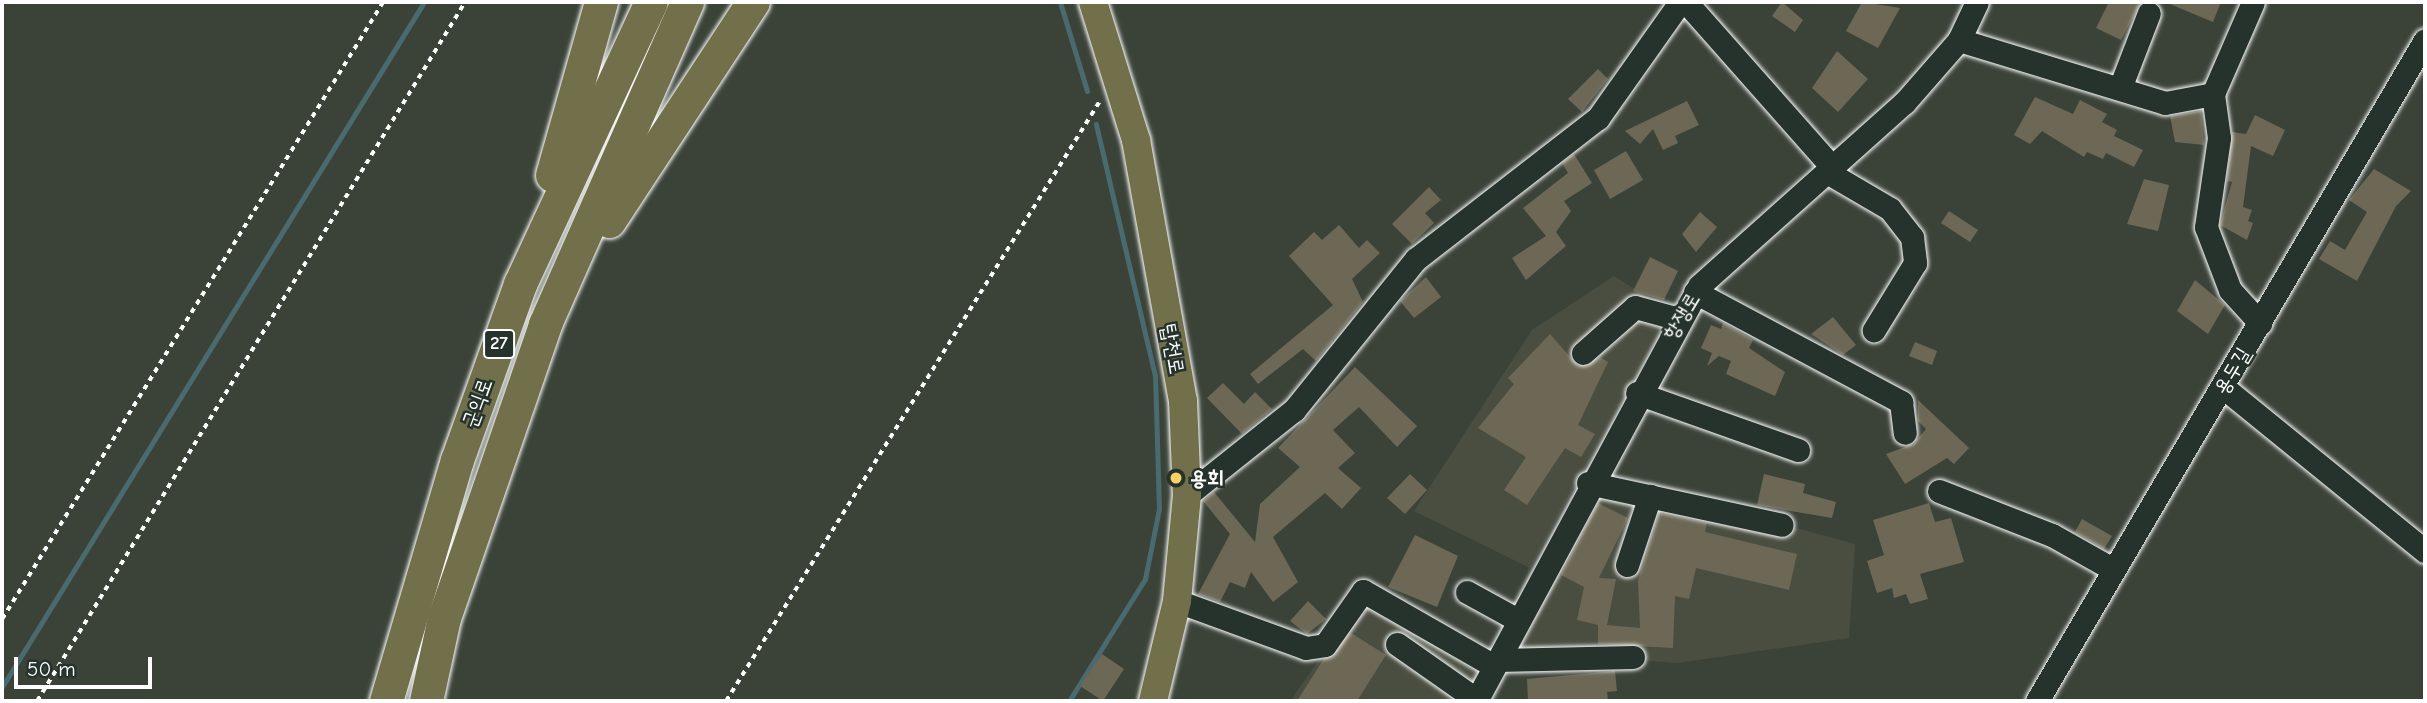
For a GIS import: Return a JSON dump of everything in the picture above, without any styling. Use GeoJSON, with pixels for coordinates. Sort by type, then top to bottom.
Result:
{"type":"FeatureCollection","features":[{"type":"Feature","properties":{"kind":"highway"},"geometry":{"type":"LineString","coordinates":[[520,284],[601,2]]}},
{"type":"Feature","properties":{"kind":"highway","name":"군익로"},"geometry":{"type":"LineString","coordinates":[[386,701],[457,460],[520,284],[651,2]]}},
{"type":"Feature","properties":{"kind":"highway","name":"군익로"},"geometry":{"type":"LineString","coordinates":[[426,701],[444,618],[545,324],[687,2]]}},
{"type":"Feature","properties":{"kind":"highway"},"geometry":{"type":"LineString","coordinates":[[545,324],[753,2]]}},
{"type":"Feature","properties":{"kind":"main road","name":"탑천로"},"geometry":{"type":"LineString","coordinates":[[1093,2],[1136,140],[1183,401],[1187,495],[1177,601],[1153,701]]}},
{"type":"Feature","properties":{"kind":"street"},"geometry":{"type":"LineString","coordinates":[[1187,495],[1294,410],[1416,259],[1598,118],[1680,2]]}},
{"type":"Feature","properties":{"kind":"street"},"geometry":{"type":"LineString","coordinates":[[1686,2],[1830,170],[1890,209],[1912,237],[1915,263],[1874,330]]}},
{"type":"Feature","properties":{"kind":"street","name":"항쟁로"},"geometry":{"type":"LineString","coordinates":[[1477,701],[1588,483],[1695,292],[1904,103],[1959,40],[1977,2]]}},
{"type":"Feature","properties":{"kind":"street"},"geometry":{"type":"LineString","coordinates":[[2253,2],[2213,94],[2219,138],[2206,228],[2231,290],[2260,323]]}},
{"type":"Feature","properties":{"kind":"street"},"geometry":{"type":"LineString","coordinates":[[2120,89],[2149,13]]}},
{"type":"Feature","properties":{"kind":"street"},"geometry":{"type":"LineString","coordinates":[[1959,40],[2165,103],[2213,94]]}},
{"type":"Feature","properties":{"kind":"street","name":"용두길"},"geometry":{"type":"LineString","coordinates":[[2036,701],[2425,40]]}},
{"type":"Feature","properties":{"kind":"street"},"geometry":{"type":"LineString","coordinates":[[1695,292],[1901,402],[1905,433]]}},
{"type":"Feature","properties":{"kind":"street"},"geometry":{"type":"LineString","coordinates":[[1583,353],[1635,307],[1679,319]]}},
{"type":"Feature","properties":{"kind":"street"},"geometry":{"type":"LineString","coordinates":[[2223,387],[2425,551]]}},
{"type":"Feature","properties":{"kind":"street"},"geometry":{"type":"LineString","coordinates":[[1637,393],[1798,450]]}},
{"type":"Feature","properties":{"kind":"street"},"geometry":{"type":"LineString","coordinates":[[1588,483],[1782,525]]}},
{"type":"Feature","properties":{"kind":"street"},"geometry":{"type":"LineString","coordinates":[[1939,491],[2052,535],[2114,570]]}},
{"type":"Feature","properties":{"kind":"street"},"geometry":{"type":"LineString","coordinates":[[1627,565],[1650,496]]}},
{"type":"Feature","properties":{"kind":"street"},"geometry":{"type":"LineString","coordinates":[[1177,601],[1306,648],[1325,645],[1363,590],[1496,663],[1633,657]]}},
{"type":"Feature","properties":{"kind":"street"},"geometry":{"type":"LineString","coordinates":[[1467,592],[1518,620]]}},
{"type":"Feature","properties":{"kind":"street"},"geometry":{"type":"LineString","coordinates":[[1397,644],[1477,701]]}},
{"type":"Feature","properties":{"kind":"path"},"geometry":{"type":"LineString","coordinates":[[2,619],[383,2]]}},
{"type":"Feature","properties":{"kind":"path"},"geometry":{"type":"LineString","coordinates":[[37,701],[465,2]]}},
{"type":"Feature","properties":{"kind":"path"},"geometry":{"type":"LineString","coordinates":[[726,701],[1093,105],[1120,86]]}},
{"type":"Feature","properties":{"kind":"shaded area"},"geometry":{"type":"Polygon","coordinates":[[[1614,276],[1671,312],[1530,568],[1414,511],[1532,330],[1614,276]]]}},
{"type":"Feature","properties":{"kind":"shaded area"},"geometry":{"type":"Polygon","coordinates":[[[1601,475],[1855,544],[1849,638],[1678,663],[1511,651],[1601,475]]]}},
{"type":"Feature","properties":{"kind":"shaded area"},"geometry":{"type":"Polygon","coordinates":[[[1364,597],[1482,666],[1465,701],[1290,701],[1364,597]]]}},
{"type":"Feature","properties":{"kind":"building"},"geometry":{"type":"Polygon","coordinates":[[[1782,2],[1803,20],[1795,32],[1772,16],[1782,2]]]}},
{"type":"Feature","properties":{"kind":"building"},"geometry":{"type":"Polygon","coordinates":[[[1862,2],[1900,8],[1878,48],[1846,31],[1862,2]]]}},
{"type":"Feature","properties":{"kind":"building"},"geometry":{"type":"Polygon","coordinates":[[[2109,2],[2141,2],[2121,40],[2096,28],[2109,2]]]}},
{"type":"Feature","properties":{"kind":"building"},"geometry":{"type":"Polygon","coordinates":[[[2165,2],[2221,2],[2213,22],[2165,2]]]}},
{"type":"Feature","properties":{"kind":"building"},"geometry":{"type":"Polygon","coordinates":[[[1837,51],[1868,79],[1838,112],[1812,88],[1837,51]]]}},
{"type":"Feature","properties":{"kind":"building"},"geometry":{"type":"Polygon","coordinates":[[[1598,69],[1608,79],[1582,112],[1568,99],[1598,69]]]}},
{"type":"Feature","properties":{"kind":"building"},"geometry":{"type":"Polygon","coordinates":[[[2035,97],[2073,114],[2080,100],[2107,114],[2102,122],[2117,130],[2114,136],[2143,150],[2134,167],[2106,153],[2103,159],[2087,152],[2084,157],[2042,131],[2030,144],[2014,135],[2035,97]]]}},
{"type":"Feature","properties":{"kind":"building"},"geometry":{"type":"Polygon","coordinates":[[[1687,101],[1699,125],[1675,136],[1678,143],[1663,150],[1653,129],[1640,144],[1625,131],[1687,101]]]}},
{"type":"Feature","properties":{"kind":"building"},"geometry":{"type":"Polygon","coordinates":[[[2201,111],[2204,145],[2175,142],[2170,116],[2201,111]]]}},
{"type":"Feature","properties":{"kind":"building"},"geometry":{"type":"Polygon","coordinates":[[[2255,115],[2285,130],[2273,156],[2251,146],[2243,207],[2252,210],[2248,221],[2253,223],[2247,240],[2220,225],[2232,182],[2227,181],[2232,132],[2246,134],[2255,115]]]}},
{"type":"Feature","properties":{"kind":"building"},"geometry":{"type":"Polygon","coordinates":[[[1626,151],[1643,180],[1610,199],[1594,170],[1626,151]]]}},
{"type":"Feature","properties":{"kind":"building"},"geometry":{"type":"Polygon","coordinates":[[[1574,154],[1592,183],[1564,201],[1571,211],[1556,232],[1566,246],[1526,280],[1512,258],[1546,236],[1523,208],[1568,173],[1562,163],[1574,154]]]}},
{"type":"Feature","properties":{"kind":"building"},"geometry":{"type":"Polygon","coordinates":[[[2374,169],[2411,191],[2396,206],[2357,281],[2319,259],[2330,241],[2345,250],[2367,212],[2349,200],[2374,169]]]}},
{"type":"Feature","properties":{"kind":"building"},"geometry":{"type":"Polygon","coordinates":[[[2144,179],[2169,185],[2158,231],[2127,224],[2144,179]]]}},
{"type":"Feature","properties":{"kind":"building"},"geometry":{"type":"Polygon","coordinates":[[[1429,187],[1441,200],[1425,213],[1434,223],[1412,244],[1392,224],[1429,187]]]}},
{"type":"Feature","properties":{"kind":"building"},"geometry":{"type":"Polygon","coordinates":[[[1949,211],[1978,230],[1970,242],[1941,223],[1949,211]]]}},
{"type":"Feature","properties":{"kind":"building"},"geometry":{"type":"Polygon","coordinates":[[[1700,212],[1717,227],[1696,252],[1682,234],[1700,212]]]}},
{"type":"Feature","properties":{"kind":"building"},"geometry":{"type":"Polygon","coordinates":[[[1339,225],[1359,248],[1367,240],[1380,253],[1352,279],[1363,302],[1316,361],[1303,349],[1258,384],[1250,374],[1333,305],[1289,256],[1314,232],[1322,240],[1339,225]]]}},
{"type":"Feature","properties":{"kind":"building"},"geometry":{"type":"Polygon","coordinates":[[[1650,257],[1678,271],[1664,300],[1633,291],[1650,257]]]}},
{"type":"Feature","properties":{"kind":"building"},"geometry":{"type":"Polygon","coordinates":[[[1426,277],[1441,297],[1414,318],[1400,301],[1426,277]]]}},
{"type":"Feature","properties":{"kind":"building"},"geometry":{"type":"Polygon","coordinates":[[[2195,280],[2225,305],[2208,334],[2177,311],[2195,280]]]}},
{"type":"Feature","properties":{"kind":"building"},"geometry":{"type":"Polygon","coordinates":[[[1833,317],[1856,345],[1843,355],[1811,334],[1833,317]]]}},
{"type":"Feature","properties":{"kind":"building"},"geometry":{"type":"Polygon","coordinates":[[[1723,323],[1753,340],[1749,348],[1785,372],[1775,396],[1726,374],[1731,361],[1719,356],[1707,366],[1712,353],[1701,348],[1711,325],[1721,329],[1723,323]]]}},
{"type":"Feature","properties":{"kind":"building"},"geometry":{"type":"Polygon","coordinates":[[[1550,334],[1578,366],[1600,357],[1608,362],[1578,425],[1595,434],[1581,457],[1565,448],[1527,505],[1504,490],[1526,457],[1478,428],[1514,384],[1508,378],[1550,334]]]}},
{"type":"Feature","properties":{"kind":"building"},"geometry":{"type":"Polygon","coordinates":[[[1915,342],[1937,351],[1932,365],[1909,356],[1915,342]]]}},
{"type":"Feature","properties":{"kind":"building"},"geometry":{"type":"Polygon","coordinates":[[[1355,367],[1417,426],[1397,447],[1359,407],[1333,430],[1355,453],[1338,468],[1361,488],[1342,509],[1325,493],[1273,537],[1298,582],[1273,602],[1251,572],[1245,588],[1230,582],[1220,602],[1198,594],[1230,534],[1203,501],[1214,492],[1255,542],[1260,504],[1300,467],[1278,448],[1355,367]]]}},
{"type":"Feature","properties":{"kind":"building"},"geometry":{"type":"Polygon","coordinates":[[[1223,383],[1244,404],[1255,392],[1272,409],[1242,434],[1207,398],[1223,383]]]}},
{"type":"Feature","properties":{"kind":"building"},"geometry":{"type":"Polygon","coordinates":[[[1918,400],[1969,448],[1954,464],[1947,458],[1905,484],[1886,454],[1913,444],[1926,429],[1918,421],[1918,400]]]}},
{"type":"Feature","properties":{"kind":"building"},"geometry":{"type":"Polygon","coordinates":[[[1410,474],[1427,490],[1405,514],[1387,498],[1410,474]]]}},
{"type":"Feature","properties":{"kind":"building"},"geometry":{"type":"Polygon","coordinates":[[[1764,474],[1805,484],[1803,493],[1836,502],[1832,518],[1757,505],[1764,474]]]}},
{"type":"Feature","properties":{"kind":"building"},"geometry":{"type":"Polygon","coordinates":[[[1598,503],[1628,518],[1599,578],[1616,579],[1607,625],[1640,628],[1638,581],[1659,513],[1707,523],[1705,532],[1797,554],[1789,590],[1696,568],[1689,599],[1675,596],[1673,648],[1598,644],[1598,625],[1577,620],[1584,587],[1561,575],[1598,503]]]}},
{"type":"Feature","properties":{"kind":"building"},"geometry":{"type":"Polygon","coordinates":[[[1929,503],[1935,522],[1951,518],[1964,562],[1920,574],[1928,599],[1910,604],[1906,594],[1894,598],[1892,588],[1877,593],[1867,561],[1884,555],[1873,520],[1929,503]]]}},
{"type":"Feature","properties":{"kind":"building"},"geometry":{"type":"Polygon","coordinates":[[[2082,519],[2112,536],[2104,549],[2075,532],[2082,519]]]}},
{"type":"Feature","properties":{"kind":"building"},"geometry":{"type":"Polygon","coordinates":[[[1415,535],[1458,556],[1437,607],[1388,587],[1415,535]]]}},
{"type":"Feature","properties":{"kind":"building"},"geometry":{"type":"Polygon","coordinates":[[[1308,601],[1326,619],[1307,634],[1290,621],[1308,601]]]}},
{"type":"Feature","properties":{"kind":"building"},"geometry":{"type":"Polygon","coordinates":[[[1351,633],[1386,655],[1357,701],[1297,701],[1323,660],[1351,633]]]}},
{"type":"Feature","properties":{"kind":"building"},"geometry":{"type":"Polygon","coordinates":[[[1102,654],[1124,669],[1103,701],[1080,686],[1102,654]]]}},
{"type":"Feature","properties":{"kind":"building"},"geometry":{"type":"Polygon","coordinates":[[[1615,671],[1617,691],[1607,692],[1608,700],[1528,701],[1527,679],[1615,671]]]}},
{"type":"Feature","properties":{"kind":"waterway"},"geometry":{"type":"LineString","coordinates":[[2,687],[424,2]]}},
{"type":"Feature","properties":{"kind":"waterway"},"geometry":{"type":"LineString","coordinates":[[1060,2],[1087,91]]}},
{"type":"Feature","properties":{"kind":"waterway"},"geometry":{"type":"LineString","coordinates":[[1069,701],[1145,579],[1159,509],[1155,376],[1096,124]]}},
{"type":"Feature","properties":{"kind":"place","name":"용회"},"geometry":{"type":"Point","coordinates":[1176,478]}}]}
